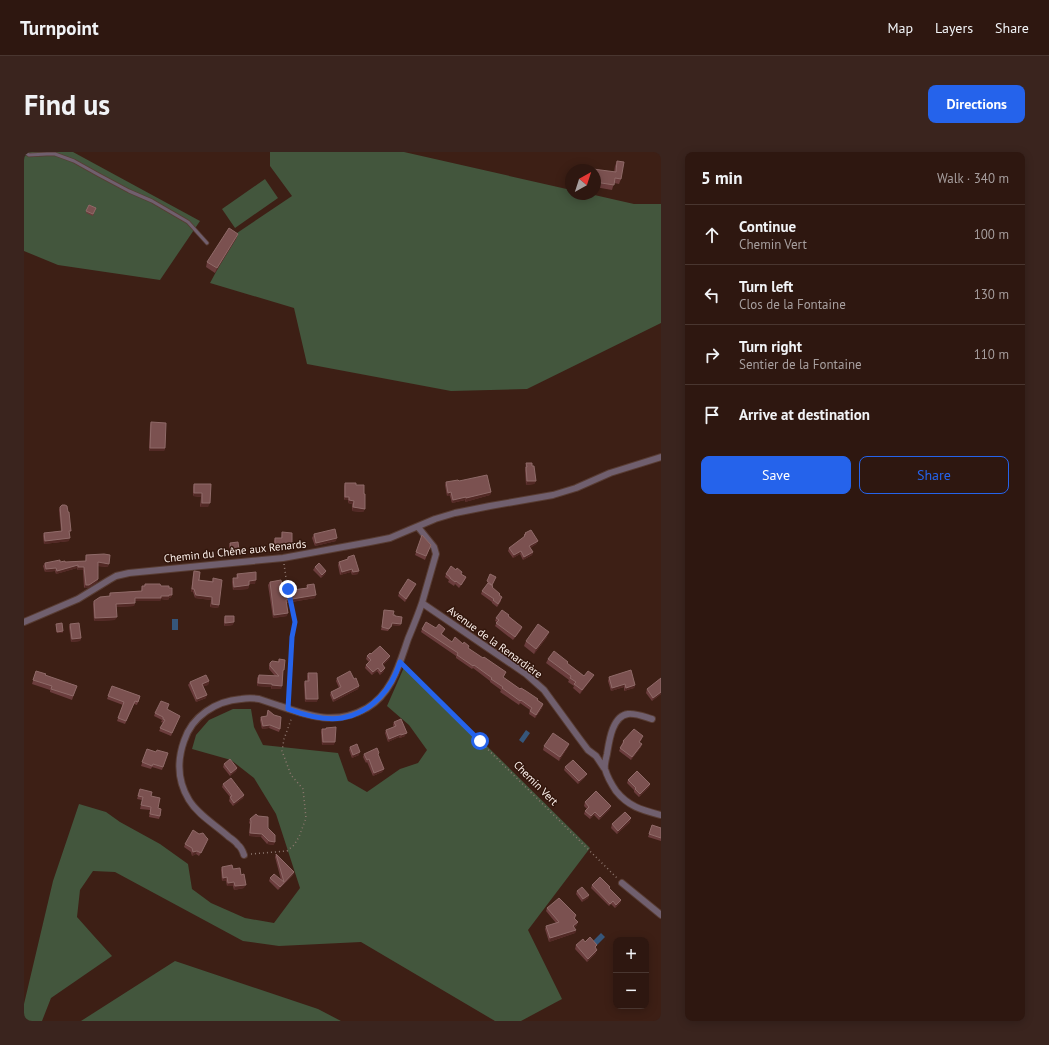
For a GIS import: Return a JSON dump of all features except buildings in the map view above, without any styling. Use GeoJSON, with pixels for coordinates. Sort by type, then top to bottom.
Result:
{"type":"FeatureCollection","features":[{"type":"Feature","properties":{"kind":"street","name":"Chemin du Chêne aux Renards"},"geometry":{"type":"LineString","coordinates":[[24,622],[78,599],[116,576],[129,573],[283,558],[390,538],[435,519],[454,513],[553,495],[576,488],[625,468],[661,458]]}},
{"type":"Feature","properties":{"kind":"street"},"geometry":{"type":"LineString","coordinates":[[244,855],[238,845],[197,811],[189,800],[181,780],[179,768],[180,754],[184,739],[192,726],[203,713],[216,705],[233,700],[249,698],[258,699],[294,711],[318,717],[333,718],[350,716],[360,712],[376,701],[392,681],[400,662],[422,602],[436,554],[434,548],[418,527]]}},
{"type":"Feature","properties":{"kind":"street","name":"Avenue de la Renardière"},"geometry":{"type":"LineString","coordinates":[[422,602],[526,674],[544,690],[588,750],[596,756],[615,790],[626,800],[640,809],[661,815]]}},
{"type":"Feature","properties":{"kind":"street"},"geometry":{"type":"LineString","coordinates":[[604,768],[611,731],[622,716],[628,714],[641,715],[652,719]]}},
{"type":"Feature","properties":{"kind":"street"},"geometry":{"type":"LineString","coordinates":[[622,883],[661,915]]}},
{"type":"Feature","properties":{"kind":"lane"},"geometry":{"type":"LineString","coordinates":[[25,152],[29,155],[55,154],[74,161],[129,191],[152,201],[188,222],[207,243]]}},
{"type":"Feature","properties":{"kind":"path"},"geometry":{"type":"LineString","coordinates":[[283,558],[295,622],[292,637],[288,709]]}},
{"type":"Feature","properties":{"kind":"path","name":"Chemin Vert"},"geometry":{"type":"LineString","coordinates":[[400,662],[622,883]]}},
{"type":"Feature","properties":{"kind":"path"},"geometry":{"type":"LineString","coordinates":[[244,855],[287,851],[294,845],[299,837],[306,818],[303,789],[291,774],[282,751],[284,739],[294,711]]}},
{"type":"Feature","properties":{"kind":"green space"},"geometry":{"type":"Polygon","coordinates":[[[24,152],[73,152],[200,221],[160,280],[58,265],[24,251],[24,152]]]}},
{"type":"Feature","properties":{"kind":"green space"},"geometry":{"type":"Polygon","coordinates":[[[270,152],[404,152],[565,189],[565,200],[601,200],[601,196],[634,204],[661,204],[661,323],[527,389],[451,391],[307,364],[294,308],[210,283],[237,233],[292,196],[270,166],[270,152]]]}},
{"type":"Feature","properties":{"kind":"green space"},"geometry":{"type":"Polygon","coordinates":[[[265,179],[278,198],[235,228],[222,209],[265,179]]]}},
{"type":"Feature","properties":{"kind":"green space"},"geometry":{"type":"Polygon","coordinates":[[[405,665],[590,848],[528,930],[562,999],[521,1021],[495,1021],[361,942],[279,946],[243,941],[115,872],[93,871],[80,890],[77,917],[112,956],[51,998],[42,1021],[24,1021],[24,1004],[53,881],[79,804],[106,812],[120,822],[160,844],[188,864],[192,889],[211,903],[245,918],[274,923],[300,888],[276,814],[254,778],[231,760],[192,749],[196,735],[209,720],[233,709],[251,709],[254,727],[263,745],[338,753],[348,781],[367,792],[400,769],[418,763],[427,750],[409,725],[387,706],[405,665]]]}},
{"type":"Feature","properties":{"kind":"green space"},"geometry":{"type":"Polygon","coordinates":[[[175,961],[318,1009],[341,1021],[81,1021],[175,961]]]}},
{"type":"Feature","properties":{"kind":"water"},"geometry":{"type":"Polygon","coordinates":[[[172,619],[178,619],[178,630],[172,630],[172,619]]]}},
{"type":"Feature","properties":{"kind":"water"},"geometry":{"type":"Polygon","coordinates":[[[526,730],[530,733],[523,743],[519,740],[526,730]]]}},
{"type":"Feature","properties":{"kind":"water"},"geometry":{"type":"Polygon","coordinates":[[[601,933],[605,937],[596,946],[592,942],[601,933]]]}},
{"type":"Feature","properties":{"kind":"route"},"geometry":{"type":"LineString","coordinates":[[288,589],[295,622],[292,637],[288,709],[318,717],[333,718],[342,718],[360,712],[376,701],[385,691],[392,681],[400,662],[480,741]]}}]}
